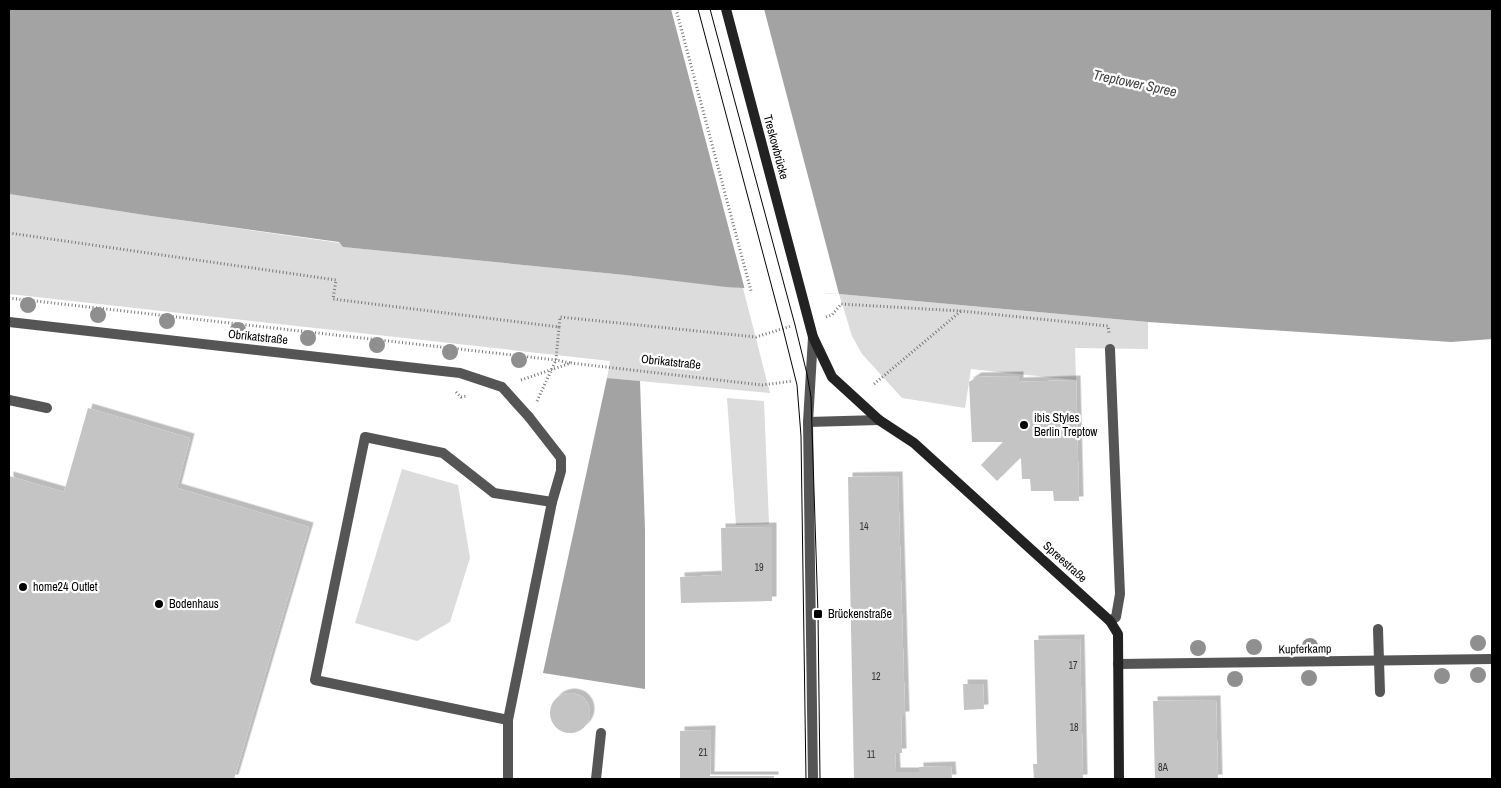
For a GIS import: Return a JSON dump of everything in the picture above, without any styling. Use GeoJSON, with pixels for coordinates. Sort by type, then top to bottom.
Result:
{"type":"FeatureCollection","features":[{"type":"Feature","properties":{"kind":"main road","name":"Treskowbrücke"},"geometry":{"type":"LineString","coordinates":[[726,9],[802,293]]}},
{"type":"Feature","properties":{"kind":"main road","name":"Spreestraße"},"geometry":{"type":"LineString","coordinates":[[802,293],[813,337],[832,377],[879,420],[914,443],[1110,621],[1118,634],[1119,779]]}},
{"type":"Feature","properties":{"kind":"street","name":"Obrikatstraße"},"geometry":{"type":"LineString","coordinates":[[9,322],[460,373],[502,387],[529,417],[561,458],[561,471],[552,502],[508,720],[508,779]]}},
{"type":"Feature","properties":{"kind":"street"},"geometry":{"type":"LineString","coordinates":[[813,337],[808,422],[813,779]]}},
{"type":"Feature","properties":{"kind":"street"},"geometry":{"type":"LineString","coordinates":[[1110,349],[1120,594],[1116,617],[1110,621]]}},
{"type":"Feature","properties":{"kind":"street"},"geometry":{"type":"LineString","coordinates":[[9,400],[47,408]]}},
{"type":"Feature","properties":{"kind":"street"},"geometry":{"type":"LineString","coordinates":[[808,422],[879,420]]}},
{"type":"Feature","properties":{"kind":"street"},"geometry":{"type":"LineString","coordinates":[[508,720],[315,680],[365,437],[443,453],[494,493],[552,502]]}},
{"type":"Feature","properties":{"kind":"street"},"geometry":{"type":"LineString","coordinates":[[1378,629],[1380,692]]}},
{"type":"Feature","properties":{"kind":"street","name":"Kupferkamp"},"geometry":{"type":"LineString","coordinates":[[1118,664],[1492,659]]}},
{"type":"Feature","properties":{"kind":"street"},"geometry":{"type":"LineString","coordinates":[[596,779],[600,733]]}},
{"type":"Feature","properties":{"kind":"path"},"geometry":{"type":"LineString","coordinates":[[676,9],[751,291]]}},
{"type":"Feature","properties":{"kind":"path"},"geometry":{"type":"LineString","coordinates":[[9,233],[336,280],[333,299],[559,327]]}},
{"type":"Feature","properties":{"kind":"path"},"geometry":{"type":"LineString","coordinates":[[9,298],[556,360],[570,364]]}},
{"type":"Feature","properties":{"kind":"path"},"geometry":{"type":"LineString","coordinates":[[832,315],[842,304],[961,311],[1108,326],[1110,349]]}},
{"type":"Feature","properties":{"kind":"path"},"geometry":{"type":"LineString","coordinates":[[874,384],[961,311]]}},
{"type":"Feature","properties":{"kind":"path"},"geometry":{"type":"LineString","coordinates":[[529,417],[556,360],[560,317],[756,337],[809,321]]}},
{"type":"Feature","properties":{"kind":"path","name":"Obrikatstraße"},"geometry":{"type":"LineString","coordinates":[[502,387],[570,364],[762,385],[811,379]]}},
{"type":"Feature","properties":{"kind":"shaded area"},"geometry":{"type":"Polygon","coordinates":[[[9,194],[340,243],[343,247],[743,288],[770,393],[607,378],[610,361],[9,294],[9,194]]]}},
{"type":"Feature","properties":{"kind":"shaded area"},"geometry":{"type":"Polygon","coordinates":[[[839,294],[1148,322],[1148,349],[1075,348],[1076,380],[971,369],[965,408],[902,398],[862,354],[852,336],[839,294]]]}},
{"type":"Feature","properties":{"kind":"shaded area"},"geometry":{"type":"Polygon","coordinates":[[[727,398],[764,401],[769,524],[736,525],[727,398]]]}},
{"type":"Feature","properties":{"kind":"shaded area"},"geometry":{"type":"Polygon","coordinates":[[[402,469],[458,485],[470,558],[450,622],[417,641],[355,623],[402,469]]]}},
{"type":"Feature","properties":{"kind":"water","name":"Treptower Spree"},"geometry":{"type":"Polygon","coordinates":[[[9,9],[1492,9],[1492,339],[1451,342],[1148,322],[839,294],[726,287],[343,247],[339,242],[9,194],[9,9]]]}},
{"type":"Feature","properties":{"kind":"water"},"geometry":{"type":"Polygon","coordinates":[[[607,378],[640,381],[645,530],[645,689],[543,673],[607,378]]]}},
{"type":"Feature","properties":{"kind":"pier"},"geometry":{"type":"Polygon","coordinates":[[[671,9],[764,9],[839,294],[745,290],[671,9]]]}},
{"type":"Feature","properties":{"kind":"building","name":"ibis Styles Berlin Treptow"},"geometry":{"type":"Polygon","coordinates":[[[1019,376],[1019,382],[1076,380],[1079,501],[1054,501],[1053,491],[1031,491],[1030,479],[1022,479],[1020,458],[997,481],[981,465],[1003,442],[972,442],[969,382],[977,377],[1019,376]]]}},
{"type":"Feature","properties":{"kind":"building","name":"Bodenhaus"},"geometry":{"type":"Polygon","coordinates":[[[88,408],[190,438],[177,488],[309,527],[234,779],[9,779],[9,476],[64,492],[88,408]]]}},
{"type":"Feature","properties":{"kind":"building"},"geometry":{"type":"Polygon","coordinates":[[[898,476],[905,716],[901,716],[902,753],[895,753],[896,772],[919,772],[919,767],[951,766],[952,779],[854,779],[848,477],[898,476]]]}},
{"type":"Feature","properties":{"kind":"building"},"geometry":{"type":"Polygon","coordinates":[[[772,527],[772,601],[681,603],[680,577],[722,575],[721,528],[772,527]]]}},
{"type":"Feature","properties":{"kind":"building"},"geometry":{"type":"Polygon","coordinates":[[[1080,639],[1083,779],[1034,779],[1033,764],[1037,764],[1034,640],[1080,639]]]}},
{"type":"Feature","properties":{"kind":"building"},"geometry":{"type":"Polygon","coordinates":[[[963,684],[983,684],[984,709],[964,710],[963,684]]]}},
{"type":"Feature","properties":{"kind":"building"},"geometry":{"type":"Polygon","coordinates":[[[574,693],[581,696],[587,702],[590,713],[589,721],[581,730],[574,733],[566,733],[559,730],[551,721],[550,709],[553,702],[562,694],[574,693]]]}},
{"type":"Feature","properties":{"kind":"building"},"geometry":{"type":"Polygon","coordinates":[[[1216,700],[1218,779],[1155,779],[1153,701],[1216,700]]]}},
{"type":"Feature","properties":{"kind":"building"},"geometry":{"type":"Polygon","coordinates":[[[711,730],[710,776],[774,776],[774,779],[680,779],[680,731],[711,730]]]}},
{"type":"Feature","properties":{"kind":"tram line"},"geometry":{"type":"LineString","coordinates":[[698,9],[797,385],[801,436],[806,779]]}},
{"type":"Feature","properties":{"kind":"tram line"},"geometry":{"type":"LineString","coordinates":[[710,9],[795,325],[811,397],[818,614],[820,779]]}},
{"type":"Feature","properties":{"kind":"place","name":"ibis Styles Berlin Treptow"},"geometry":{"type":"Point","coordinates":[1024,425]}},
{"type":"Feature","properties":{"kind":"place","name":"home24 Outlet"},"geometry":{"type":"Point","coordinates":[23,587]}},
{"type":"Feature","properties":{"kind":"place","name":"Bodenhaus"},"geometry":{"type":"Point","coordinates":[159,604]}},
{"type":"Feature","properties":{"kind":"place","name":"Brückenstraße"},"geometry":{"type":"Point","coordinates":[818,614]}}]}
